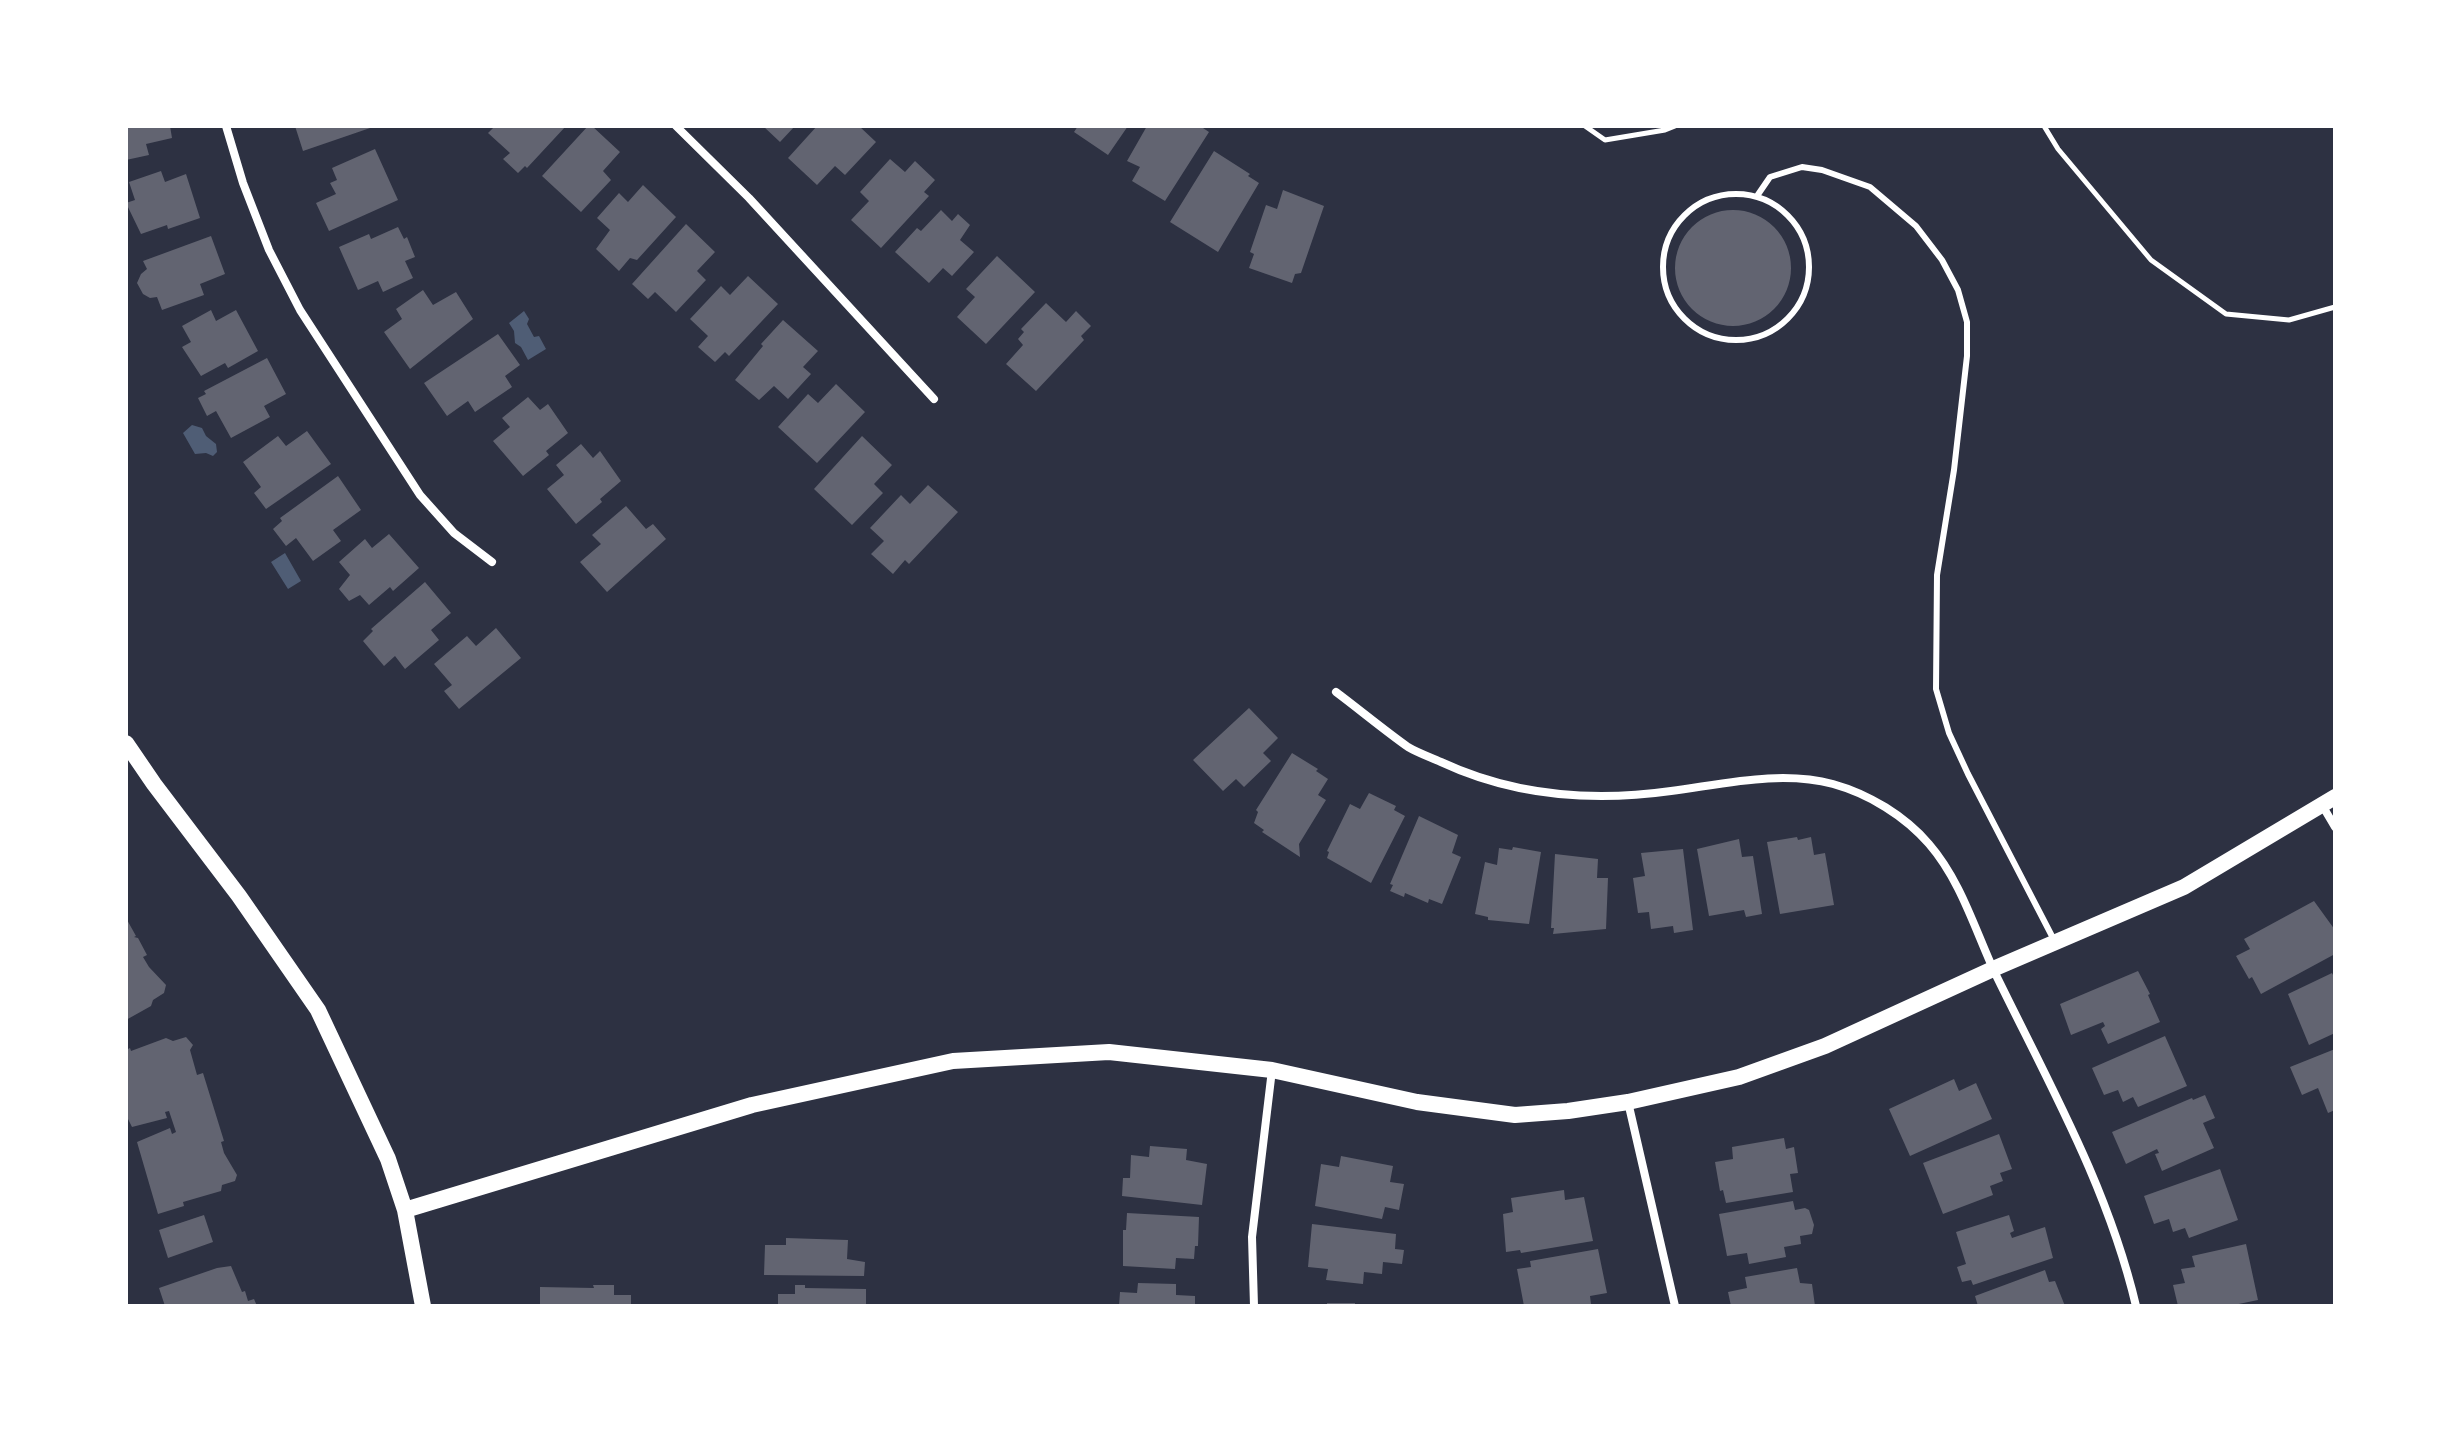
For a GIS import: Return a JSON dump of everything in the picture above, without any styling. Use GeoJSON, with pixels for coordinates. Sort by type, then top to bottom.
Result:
{"type":"FeatureCollection","features":[{"type":"Feature","properties":{"kind":"main road"},"geometry":{"type":"LineString","coordinates":[[126,743],[239,896],[318,1010],[388,1159],[405,1210],[423,1306]]}},
{"type":"Feature","properties":{"kind":"main road"},"geometry":{"type":"LineString","coordinates":[[405,1210],[752,1105],[953,1061],[1109,1052],[1272,1070],[1417,1102],[1515,1115],[1628,1102],[1739,1077],[1825,1046],[2184,887],[2328,801]]}},
{"type":"Feature","properties":{"kind":"street"},"geometry":{"type":"LineString","coordinates":[[226,126],[243,183],[269,250],[300,310],[420,495],[454,533],[492,562]]}},
{"type":"Feature","properties":{"kind":"street"},"geometry":{"type":"LineString","coordinates":[[676,126],[749,198],[934,399]]}},
{"type":"Feature","properties":{"kind":"street"},"geometry":{"type":"LineString","coordinates":[[1336,692],[1411,748],[1465,773],[1523,790],[1583,797],[1644,795],[1756,779],[1795,778],[1833,784],[1869,798],[1901,818],[1930,845],[1952,876],[1993,969],[2091,1168],[2126,1264],[2136,1306]]}},
{"type":"Feature","properties":{"kind":"street"},"geometry":{"type":"LineString","coordinates":[[2328,801],[2335,827]]}},
{"type":"Feature","properties":{"kind":"street"},"geometry":{"type":"LineString","coordinates":[[1254,1306],[1252,1237],[1272,1070]]}},
{"type":"Feature","properties":{"kind":"street"},"geometry":{"type":"LineString","coordinates":[[1628,1102],[1675,1306]]}},
{"type":"Feature","properties":{"kind":"lane"},"geometry":{"type":"LineString","coordinates":[[1757,196],[1770,177],[1802,167],[1822,170],[1870,187],[1916,226],[1942,260],[1958,290],[1967,322],[1967,356],[1954,470],[1937,575],[1936,689],[1949,733],[1968,774],[2056,944]]}},
{"type":"Feature","properties":{"kind":"lane"},"geometry":{"type":"LineString","coordinates":[[1724,194],[1757,196],[1786,213],[1804,239],[1809,272],[1800,304],[1778,328],[1747,340],[1714,338],[1686,322],[1667,295],[1662,262],[1671,231],[1694,207],[1724,194]]}},
{"type":"Feature","properties":{"kind":"path"},"geometry":{"type":"LineString","coordinates":[[1585,126],[1605,140],[1675,126]]}},
{"type":"Feature","properties":{"kind":"path"},"geometry":{"type":"LineString","coordinates":[[2044,126],[2058,149],[2151,260],[2226,314],[2289,320],[2331,311],[2335,307]]}},
{"type":"Feature","properties":{"kind":"water"},"geometry":{"type":"Polygon","coordinates":[[[524,311],[534,337],[539,336],[546,349],[528,360],[515,343],[514,331],[509,323],[524,311]]]}},
{"type":"Feature","properties":{"kind":"water"},"geometry":{"type":"Polygon","coordinates":[[[192,425],[202,428],[216,444],[217,452],[213,456],[195,454],[183,433],[192,425]]]}},
{"type":"Feature","properties":{"kind":"water"},"geometry":{"type":"Polygon","coordinates":[[[285,553],[301,581],[288,589],[271,562],[285,553]]]}},
{"type":"Feature","properties":{"kind":"building"},"geometry":{"type":"Polygon","coordinates":[[[126,126],[170,126],[172,138],[146,144],[149,155],[126,160],[126,126]]]}},
{"type":"Feature","properties":{"kind":"building"},"geometry":{"type":"Polygon","coordinates":[[[295,126],[372,126],[373,127],[303,151],[295,126]]]}},
{"type":"Feature","properties":{"kind":"building"},"geometry":{"type":"Polygon","coordinates":[[[495,126],[566,126],[527,168],[525,166],[518,173],[503,159],[510,153],[488,133],[495,126]]]}},
{"type":"Feature","properties":{"kind":"building"},"geometry":{"type":"Polygon","coordinates":[[[588,126],[592,126],[620,152],[603,171],[611,180],[581,212],[542,176],[588,126]]]}},
{"type":"Feature","properties":{"kind":"building"},"geometry":{"type":"Polygon","coordinates":[[[763,126],[795,126],[780,142],[763,126]]]}},
{"type":"Feature","properties":{"kind":"building"},"geometry":{"type":"Polygon","coordinates":[[[817,126],[859,126],[876,142],[845,175],[835,166],[817,185],[788,158],[817,126]]]}},
{"type":"Feature","properties":{"kind":"building"},"geometry":{"type":"Polygon","coordinates":[[[1078,126],[1128,126],[1108,155],[1074,132],[1078,126]]]}},
{"type":"Feature","properties":{"kind":"building"},"geometry":{"type":"Polygon","coordinates":[[[1147,126],[1200,126],[1209,132],[1165,201],[1132,181],[1140,167],[1127,161],[1147,126]]]}},
{"type":"Feature","properties":{"kind":"building"},"geometry":{"type":"Polygon","coordinates":[[[375,149],[398,200],[329,231],[316,203],[336,194],[330,183],[337,180],[332,168],[375,149]]]}},
{"type":"Feature","properties":{"kind":"building"},"geometry":{"type":"Polygon","coordinates":[[[1214,151],[1259,183],[1218,252],[1170,222],[1214,151]]]}},
{"type":"Feature","properties":{"kind":"building"},"geometry":{"type":"Polygon","coordinates":[[[890,159],[905,172],[915,161],[935,180],[924,192],[929,196],[881,248],[851,220],[869,201],[860,192],[890,159]]]}},
{"type":"Feature","properties":{"kind":"building"},"geometry":{"type":"Polygon","coordinates":[[[161,171],[165,182],[186,174],[200,218],[141,234],[126,203],[135,200],[129,182],[161,171]]]}},
{"type":"Feature","properties":{"kind":"building"},"geometry":{"type":"Polygon","coordinates":[[[643,185],[676,217],[637,260],[630,258],[619,271],[596,249],[610,230],[597,218],[619,193],[628,202],[643,185]]]}},
{"type":"Feature","properties":{"kind":"building"},"geometry":{"type":"Polygon","coordinates":[[[1283,190],[1324,206],[1301,273],[1295,274],[1292,283],[1249,268],[1254,254],[1250,252],[1266,205],[1277,209],[1283,190]]]}},
{"type":"Feature","properties":{"kind":"building"},"geometry":{"type":"Polygon","coordinates":[[[941,210],[952,221],[958,214],[970,225],[960,240],[974,252],[952,276],[943,268],[929,283],[895,252],[917,228],[921,231],[941,210]]]}},
{"type":"Feature","properties":{"kind":"building"},"geometry":{"type":"Polygon","coordinates":[[[1733,210],[1755,214],[1774,227],[1787,246],[1791,268],[1787,290],[1774,309],[1755,322],[1733,326],[1711,322],[1692,309],[1679,290],[1675,268],[1679,246],[1692,227],[1711,214],[1733,210]]]}},
{"type":"Feature","properties":{"kind":"building"},"geometry":{"type":"Polygon","coordinates":[[[686,224],[715,252],[697,271],[706,280],[676,312],[655,292],[648,299],[632,284],[686,224]]]}},
{"type":"Feature","properties":{"kind":"building"},"geometry":{"type":"Polygon","coordinates":[[[398,227],[404,239],[407,237],[415,257],[405,261],[413,278],[383,292],[378,281],[358,290],[339,247],[369,234],[371,239],[398,227]]]}},
{"type":"Feature","properties":{"kind":"building"},"geometry":{"type":"Polygon","coordinates":[[[211,236],[225,274],[200,284],[204,295],[162,310],[157,297],[150,298],[143,294],[137,283],[147,269],[143,261],[211,236]]]}},
{"type":"Feature","properties":{"kind":"building"},"geometry":{"type":"Polygon","coordinates":[[[997,256],[1035,292],[986,344],[957,317],[975,297],[966,289],[997,256]]]}},
{"type":"Feature","properties":{"kind":"building"},"geometry":{"type":"Polygon","coordinates":[[[748,276],[778,304],[729,356],[725,352],[715,362],[698,347],[708,336],[690,319],[721,286],[730,295],[748,276]]]}},
{"type":"Feature","properties":{"kind":"building"},"geometry":{"type":"Polygon","coordinates":[[[423,290],[433,305],[456,292],[473,319],[410,369],[384,332],[402,319],[396,309],[423,290]]]}},
{"type":"Feature","properties":{"kind":"building"},"geometry":{"type":"Polygon","coordinates":[[[1046,303],[1066,322],[1076,311],[1091,326],[1081,336],[1084,340],[1036,391],[1006,364],[1023,345],[1018,339],[1024,332],[1021,329],[1046,303]]]}},
{"type":"Feature","properties":{"kind":"building"},"geometry":{"type":"Polygon","coordinates":[[[211,310],[216,321],[236,310],[258,351],[228,368],[225,363],[201,376],[182,347],[191,342],[182,326],[211,310]]]}},
{"type":"Feature","properties":{"kind":"building"},"geometry":{"type":"Polygon","coordinates":[[[783,320],[818,351],[803,367],[811,374],[788,399],[774,386],[759,400],[735,380],[783,320]]]}},
{"type":"Feature","properties":{"kind":"building"},"geometry":{"type":"Polygon","coordinates":[[[498,334],[520,365],[505,376],[512,387],[475,412],[468,401],[447,416],[424,383],[498,334]]]}},
{"type":"Feature","properties":{"kind":"building"},"geometry":{"type":"Polygon","coordinates":[[[267,358],[286,394],[264,406],[270,417],[231,438],[216,411],[207,416],[198,398],[206,394],[204,391],[267,358]]]}},
{"type":"Feature","properties":{"kind":"building"},"geometry":{"type":"Polygon","coordinates":[[[836,384],[865,412],[817,463],[778,427],[808,394],[818,403],[836,384]]]}},
{"type":"Feature","properties":{"kind":"building"},"geometry":{"type":"Polygon","coordinates":[[[528,397],[540,410],[548,404],[568,433],[546,451],[549,455],[523,476],[493,441],[510,427],[502,418],[528,397]]]}},
{"type":"Feature","properties":{"kind":"building"},"geometry":{"type":"Polygon","coordinates":[[[307,431],[331,464],[266,509],[254,493],[261,487],[243,462],[278,436],[286,446],[307,431]]]}},
{"type":"Feature","properties":{"kind":"building"},"geometry":{"type":"Polygon","coordinates":[[[862,436],[892,465],[874,484],[883,493],[852,525],[814,489],[862,436]]]}},
{"type":"Feature","properties":{"kind":"building"},"geometry":{"type":"Polygon","coordinates":[[[581,444],[593,458],[600,451],[621,481],[576,524],[547,489],[564,475],[556,465],[581,444]]]}},
{"type":"Feature","properties":{"kind":"building"},"geometry":{"type":"Polygon","coordinates":[[[338,476],[361,510],[333,530],[341,541],[313,561],[296,538],[286,546],[273,529],[282,521],[280,518],[338,476]]]}},
{"type":"Feature","properties":{"kind":"building"},"geometry":{"type":"Polygon","coordinates":[[[928,485],[958,512],[909,564],[905,560],[893,574],[871,554],[884,541],[870,528],[901,495],[910,504],[928,485]]]}},
{"type":"Feature","properties":{"kind":"building"},"geometry":{"type":"Polygon","coordinates":[[[626,506],[646,529],[653,524],[666,539],[607,592],[580,562],[601,544],[592,535],[626,506]]]}},
{"type":"Feature","properties":{"kind":"building"},"geometry":{"type":"Polygon","coordinates":[[[389,534],[419,568],[393,591],[390,587],[369,605],[360,595],[349,601],[339,589],[350,575],[339,562],[365,539],[372,548],[389,534]]]}},
{"type":"Feature","properties":{"kind":"building"},"geometry":{"type":"Polygon","coordinates":[[[425,582],[451,613],[431,630],[439,640],[405,669],[395,656],[384,666],[363,641],[373,631],[371,629],[425,582]]]}},
{"type":"Feature","properties":{"kind":"building"},"geometry":{"type":"Polygon","coordinates":[[[496,628],[521,658],[459,709],[444,691],[452,685],[434,664],[467,636],[476,646],[496,628]]]}},
{"type":"Feature","properties":{"kind":"building"},"geometry":{"type":"Polygon","coordinates":[[[1249,708],[1278,738],[1263,753],[1271,761],[1244,787],[1236,779],[1223,791],[1193,760],[1249,708]]]}},
{"type":"Feature","properties":{"kind":"building"},"geometry":{"type":"Polygon","coordinates":[[[1292,753],[1328,779],[1318,795],[1326,800],[1299,844],[1300,857],[1262,832],[1264,830],[1254,823],[1256,810],[1292,753]]]}},
{"type":"Feature","properties":{"kind":"building"},"geometry":{"type":"Polygon","coordinates":[[[1369,793],[1396,806],[1394,810],[1405,816],[1371,883],[1327,858],[1327,851],[1350,804],[1360,809],[1369,793]]]}},
{"type":"Feature","properties":{"kind":"building"},"geometry":{"type":"Polygon","coordinates":[[[1419,816],[1458,835],[1452,853],[1461,857],[1442,904],[1429,899],[1428,903],[1405,893],[1404,897],[1390,891],[1393,885],[1390,884],[1419,816]]]}},
{"type":"Feature","properties":{"kind":"building"},"geometry":{"type":"Polygon","coordinates":[[[1797,837],[1798,840],[1811,837],[1814,855],[1825,853],[1834,905],[1780,914],[1767,842],[1797,837]]]}},
{"type":"Feature","properties":{"kind":"building"},"geometry":{"type":"Polygon","coordinates":[[[1739,839],[1742,857],[1753,856],[1762,914],[1746,917],[1744,910],[1709,916],[1697,849],[1739,839]]]}},
{"type":"Feature","properties":{"kind":"building"},"geometry":{"type":"Polygon","coordinates":[[[1513,847],[1541,852],[1529,924],[1488,920],[1488,917],[1475,914],[1485,862],[1497,865],[1499,848],[1512,850],[1513,847]]]}},
{"type":"Feature","properties":{"kind":"building"},"geometry":{"type":"Polygon","coordinates":[[[1683,849],[1693,930],[1674,933],[1673,926],[1651,929],[1649,912],[1638,913],[1633,878],[1645,876],[1641,853],[1683,849]]]}},
{"type":"Feature","properties":{"kind":"building"},"geometry":{"type":"Polygon","coordinates":[[[1555,854],[1598,859],[1597,878],[1608,878],[1606,929],[1553,934],[1555,854]]]}},
{"type":"Feature","properties":{"kind":"building"},"geometry":{"type":"Polygon","coordinates":[[[2314,901],[2335,930],[2335,954],[2261,994],[2236,956],[2250,949],[2244,939],[2314,901]]]}},
{"type":"Feature","properties":{"kind":"building"},"geometry":{"type":"Polygon","coordinates":[[[126,918],[134,937],[138,938],[147,955],[143,957],[166,985],[164,993],[153,1000],[151,1006],[126,1020],[126,918]]]}},
{"type":"Feature","properties":{"kind":"building"},"geometry":{"type":"Polygon","coordinates":[[[2138,971],[2160,1022],[2108,1044],[2101,1029],[2105,1026],[2103,1022],[2071,1035],[2060,1004],[2138,971]]]}},
{"type":"Feature","properties":{"kind":"building"},"geometry":{"type":"Polygon","coordinates":[[[2332,973],[2335,979],[2335,1033],[2309,1045],[2288,994],[2332,973]]]}},
{"type":"Feature","properties":{"kind":"building"},"geometry":{"type":"Polygon","coordinates":[[[2165,1036],[2187,1086],[2138,1107],[2133,1097],[2123,1102],[2118,1090],[2104,1095],[2092,1068],[2165,1036]]]}},
{"type":"Feature","properties":{"kind":"building"},"geometry":{"type":"Polygon","coordinates":[[[186,1037],[193,1045],[190,1050],[197,1075],[203,1073],[224,1141],[221,1142],[224,1153],[237,1175],[235,1181],[222,1185],[221,1191],[183,1202],[184,1206],[158,1214],[137,1142],[170,1128],[172,1134],[176,1132],[169,1111],[165,1112],[167,1118],[132,1127],[126,1115],[126,1050],[166,1038],[173,1041],[186,1037]]]}},
{"type":"Feature","properties":{"kind":"building"},"geometry":{"type":"Polygon","coordinates":[[[2335,1049],[2335,1110],[2328,1113],[2318,1088],[2302,1095],[2290,1067],[2335,1049]]]}},
{"type":"Feature","properties":{"kind":"building"},"geometry":{"type":"Polygon","coordinates":[[[1954,1079],[1959,1091],[1976,1083],[1992,1119],[1910,1156],[1889,1109],[1954,1079]]]}},
{"type":"Feature","properties":{"kind":"building"},"geometry":{"type":"Polygon","coordinates":[[[2205,1095],[2215,1118],[2203,1123],[2214,1148],[2162,1171],[2155,1154],[2159,1153],[2157,1149],[2126,1164],[2112,1132],[2205,1095]]]}},
{"type":"Feature","properties":{"kind":"building"},"geometry":{"type":"Polygon","coordinates":[[[1999,1134],[2012,1169],[2000,1173],[2003,1181],[1990,1186],[1993,1195],[1943,1214],[1923,1163],[1999,1134]]]}},
{"type":"Feature","properties":{"kind":"building"},"geometry":{"type":"Polygon","coordinates":[[[1784,1138],[1786,1149],[1794,1147],[1798,1173],[1790,1174],[1793,1192],[1726,1203],[1723,1190],[1720,1191],[1715,1162],[1733,1159],[1732,1147],[1784,1138]]]}},
{"type":"Feature","properties":{"kind":"building"},"geometry":{"type":"Polygon","coordinates":[[[1150,1146],[1187,1149],[1186,1160],[1207,1164],[1202,1205],[1122,1196],[1123,1178],[1130,1178],[1131,1155],[1149,1157],[1150,1146]]]}},
{"type":"Feature","properties":{"kind":"building"},"geometry":{"type":"Polygon","coordinates":[[[1341,1156],[1393,1166],[1390,1182],[1404,1184],[1399,1210],[1385,1207],[1382,1219],[1315,1206],[1321,1164],[1339,1167],[1341,1156]]]}},
{"type":"Feature","properties":{"kind":"building"},"geometry":{"type":"Polygon","coordinates":[[[2220,1169],[2238,1220],[2189,1238],[2185,1228],[2173,1232],[2169,1219],[2154,1224],[2144,1196],[2220,1169]]]}},
{"type":"Feature","properties":{"kind":"building"},"geometry":{"type":"Polygon","coordinates":[[[1564,1190],[1565,1200],[1584,1197],[1593,1241],[1521,1253],[1520,1250],[1506,1252],[1503,1214],[1513,1212],[1511,1198],[1564,1190]]]}},
{"type":"Feature","properties":{"kind":"building"},"geometry":{"type":"Polygon","coordinates":[[[1793,1201],[1795,1210],[1809,1210],[1814,1225],[1812,1234],[1800,1236],[1801,1244],[1784,1247],[1786,1257],[1749,1264],[1747,1253],[1727,1256],[1719,1214],[1793,1201]]]}},
{"type":"Feature","properties":{"kind":"building"},"geometry":{"type":"Polygon","coordinates":[[[1127,1213],[1199,1217],[1198,1246],[1195,1246],[1194,1259],[1176,1258],[1175,1269],[1123,1266],[1123,1230],[1126,1230],[1127,1213]]]}},
{"type":"Feature","properties":{"kind":"building"},"geometry":{"type":"Polygon","coordinates":[[[204,1215],[213,1242],[168,1258],[159,1230],[204,1215]]]}},
{"type":"Feature","properties":{"kind":"building"},"geometry":{"type":"Polygon","coordinates":[[[2009,1215],[2014,1231],[2010,1233],[2012,1238],[2045,1227],[2053,1258],[1973,1285],[1971,1280],[1962,1282],[1957,1267],[1966,1264],[1956,1232],[2009,1215]]]}},
{"type":"Feature","properties":{"kind":"building"},"geometry":{"type":"Polygon","coordinates":[[[1312,1224],[1396,1234],[1395,1249],[1404,1250],[1402,1264],[1383,1262],[1382,1274],[1364,1272],[1363,1284],[1326,1280],[1328,1269],[1308,1267],[1312,1224]]]}},
{"type":"Feature","properties":{"kind":"building"},"geometry":{"type":"Polygon","coordinates":[[[786,1238],[848,1240],[847,1259],[865,1262],[864,1276],[764,1275],[765,1245],[786,1245],[786,1238]]]}},
{"type":"Feature","properties":{"kind":"building"},"geometry":{"type":"Polygon","coordinates":[[[2246,1244],[2258,1300],[2229,1306],[2178,1306],[2173,1285],[2185,1283],[2181,1269],[2195,1267],[2192,1256],[2246,1244]]]}},
{"type":"Feature","properties":{"kind":"building"},"geometry":{"type":"Polygon","coordinates":[[[1598,1249],[1607,1293],[1590,1296],[1591,1304],[1582,1306],[1524,1306],[1517,1269],[1531,1267],[1530,1261],[1598,1249]]]}},
{"type":"Feature","properties":{"kind":"building"},"geometry":{"type":"Polygon","coordinates":[[[231,1266],[242,1292],[245,1291],[248,1301],[254,1299],[257,1306],[165,1306],[159,1288],[231,1266]]]}},
{"type":"Feature","properties":{"kind":"building"},"geometry":{"type":"Polygon","coordinates":[[[1797,1268],[1800,1283],[1812,1284],[1815,1306],[1731,1306],[1728,1292],[1747,1288],[1745,1277],[1797,1268]]]}},
{"type":"Feature","properties":{"kind":"building"},"geometry":{"type":"Polygon","coordinates":[[[2045,1270],[2049,1282],[2055,1281],[2065,1306],[1978,1306],[1975,1296],[2045,1270]]]}},
{"type":"Feature","properties":{"kind":"building"},"geometry":{"type":"Polygon","coordinates":[[[1138,1283],[1176,1284],[1176,1295],[1195,1296],[1195,1306],[1119,1306],[1120,1292],[1137,1293],[1138,1283]]]}},
{"type":"Feature","properties":{"kind":"building"},"geometry":{"type":"Polygon","coordinates":[[[593,1285],[614,1285],[614,1295],[631,1295],[631,1306],[540,1306],[540,1287],[594,1288],[593,1285]]]}},
{"type":"Feature","properties":{"kind":"building"},"geometry":{"type":"Polygon","coordinates":[[[795,1285],[805,1285],[805,1288],[866,1289],[866,1305],[778,1306],[778,1294],[795,1294],[795,1285]]]}},
{"type":"Feature","properties":{"kind":"building"},"geometry":{"type":"Polygon","coordinates":[[[1327,1303],[1355,1303],[1355,1306],[1327,1306],[1327,1303]]]}}]}
